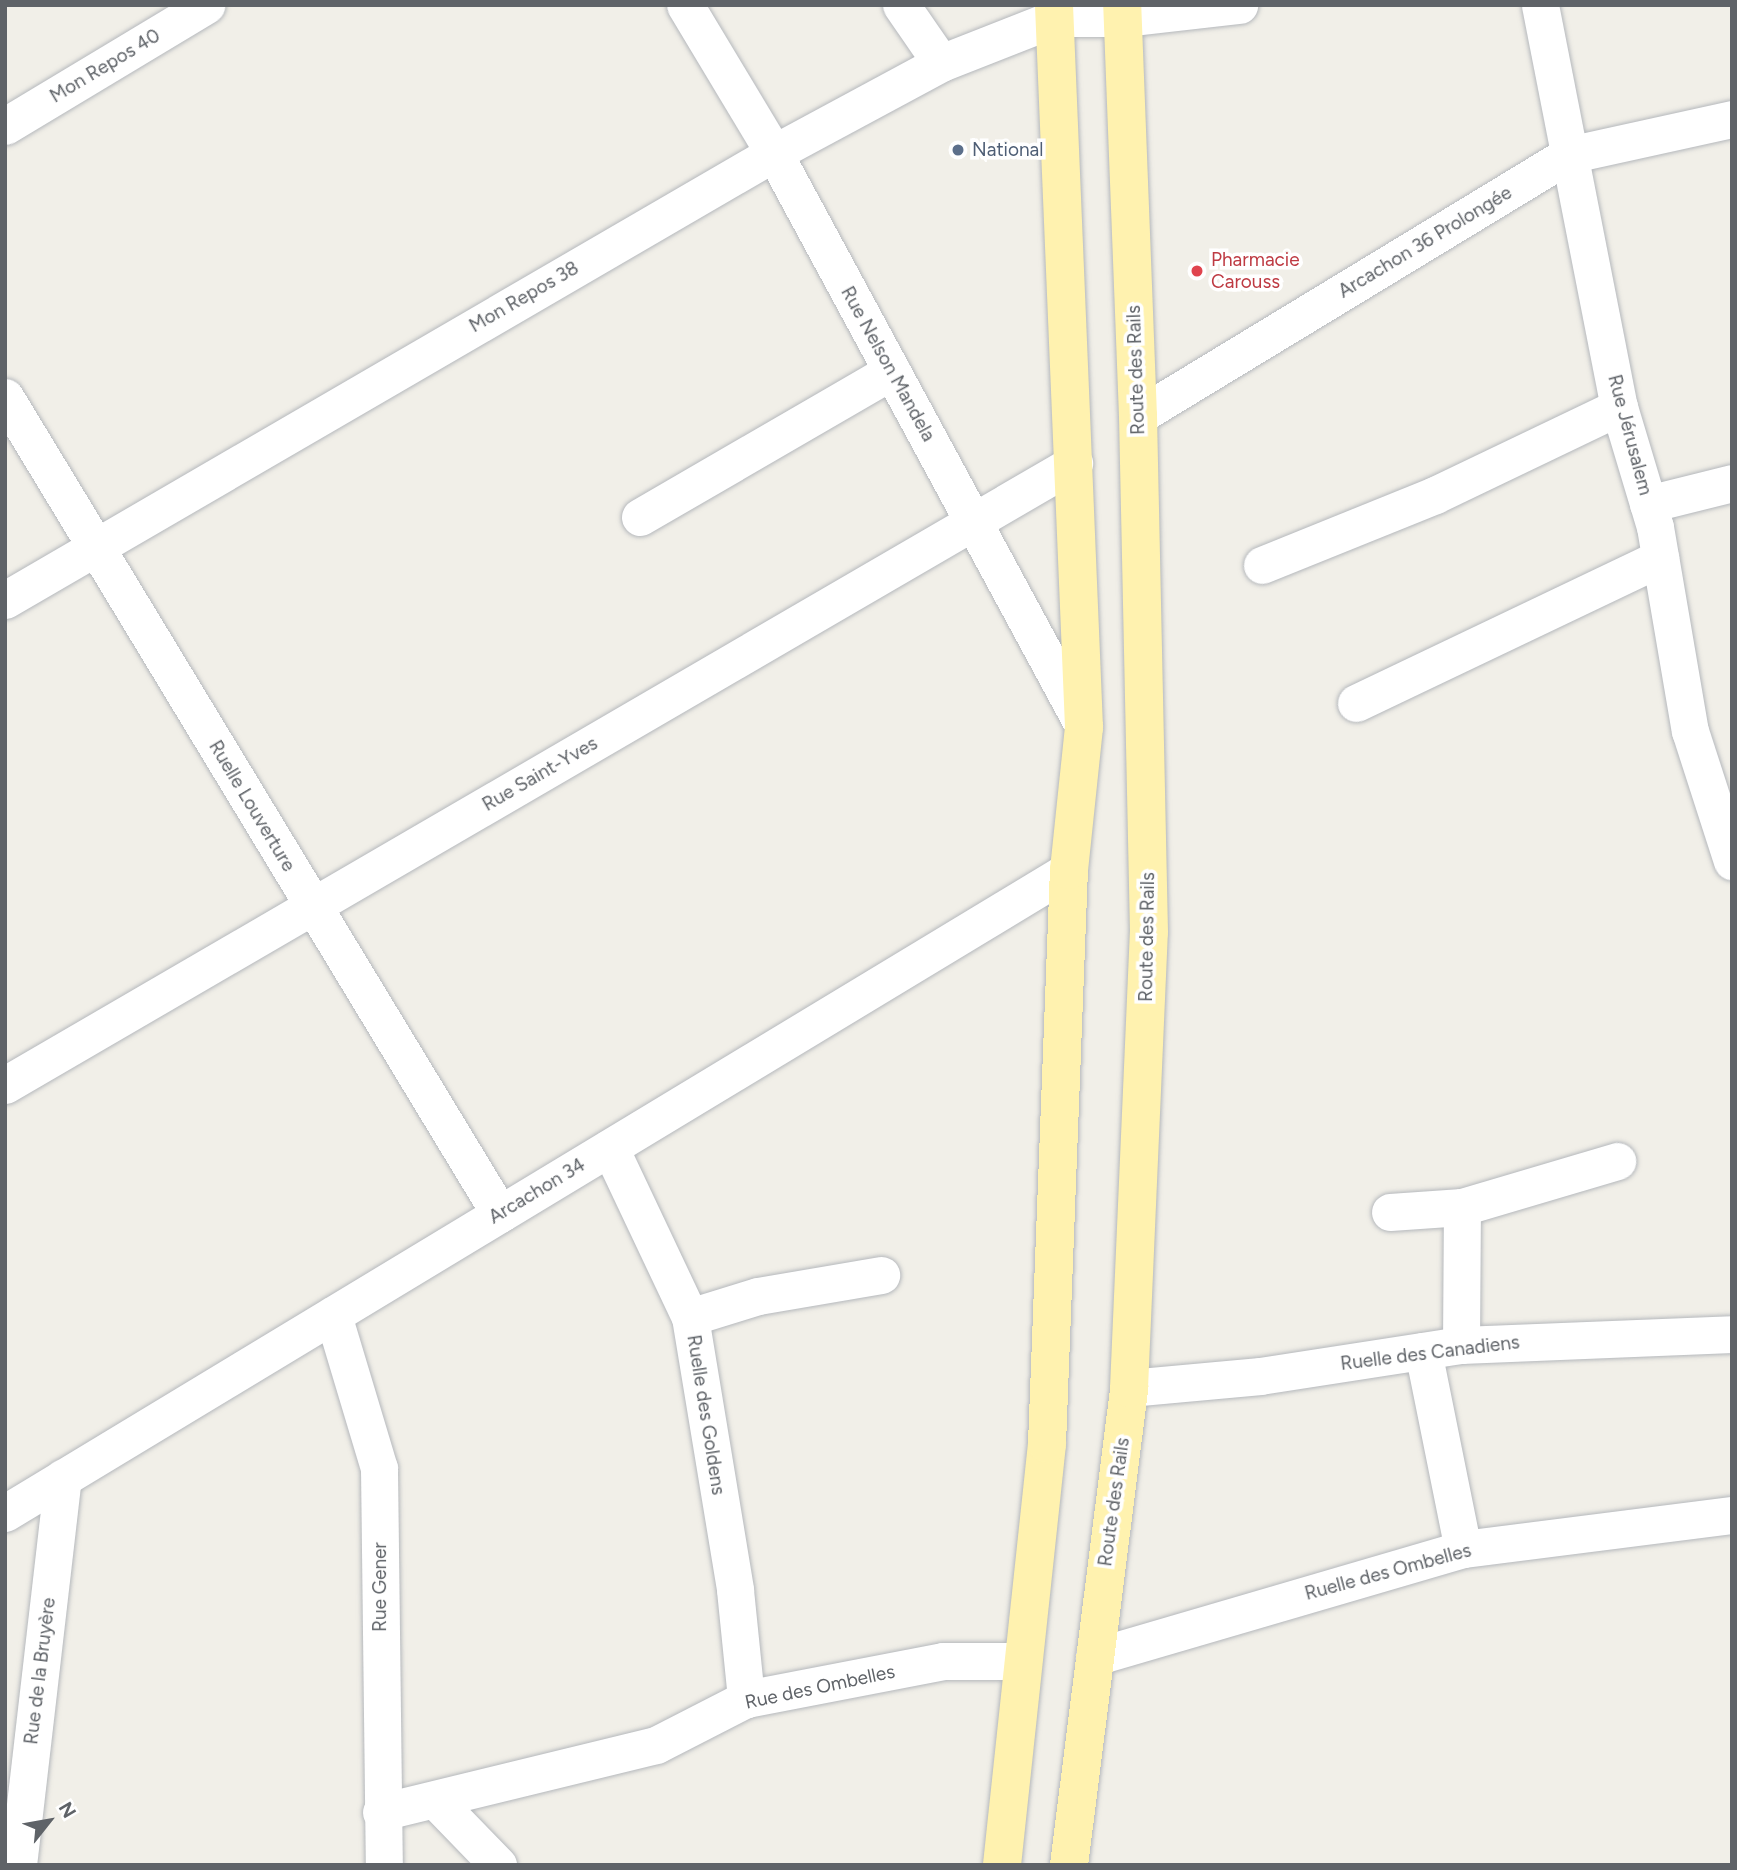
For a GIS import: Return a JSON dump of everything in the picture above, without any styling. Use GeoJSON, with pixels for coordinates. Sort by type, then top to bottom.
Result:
{"type":"FeatureCollection","features":[{"type":"Feature","properties":{"kind":"main road"},"geometry":{"type":"LineString","coordinates":[[1002,1865],[1047,1444],[1069,870],[1084,727],[1055,12]]}},
{"type":"Feature","properties":{"kind":"main road","name":"Route des Rails"},"geometry":{"type":"LineString","coordinates":[[1069,1865],[1129,1388],[1149,932],[1138,416],[1122,12]]}},
{"type":"Feature","properties":{"kind":"street","name":"Mon Repos 40"},"geometry":{"type":"LineString","coordinates":[[5,126],[206,5]]}},
{"type":"Feature","properties":{"kind":"street","name":"Rue Nelson Mandela"},"geometry":{"type":"LineString","coordinates":[[685,5],[774,153],[1084,727]]}},
{"type":"Feature","properties":{"kind":"street"},"geometry":{"type":"LineString","coordinates":[[901,5],[941,63]]}},
{"type":"Feature","properties":{"kind":"street"},"geometry":{"type":"LineString","coordinates":[[1055,12],[1122,12],[1239,5]]}},
{"type":"Feature","properties":{"kind":"street","name":"Rue Jérusalem"},"geometry":{"type":"LineString","coordinates":[[1540,5],[1619,408],[1648,504],[1660,558],[1690,731],[1732,861]]}},
{"type":"Feature","properties":{"kind":"street","name":"Mon Repos 38"},"geometry":{"type":"LineString","coordinates":[[5,600],[95,545],[774,153],[941,63],[1055,12]]}},
{"type":"Feature","properties":{"kind":"street","name":"Arcachon 36 Prolongée"},"geometry":{"type":"LineString","coordinates":[[1138,416],[1568,155],[1732,119]]}},
{"type":"Feature","properties":{"kind":"street"},"geometry":{"type":"LineString","coordinates":[[640,517],[892,371]]}},
{"type":"Feature","properties":{"kind":"street","name":"Ruelle Louverture"},"geometry":{"type":"LineString","coordinates":[[5,397],[500,1214]]}},
{"type":"Feature","properties":{"kind":"street"},"geometry":{"type":"LineString","coordinates":[[1262,565],[1435,495],[1619,408]]}},
{"type":"Feature","properties":{"kind":"street","name":"Rue Saint-Yves"},"geometry":{"type":"LineString","coordinates":[[5,1085],[1074,463]]}},
{"type":"Feature","properties":{"kind":"street"},"geometry":{"type":"LineString","coordinates":[[1648,504],[1732,483]]}},
{"type":"Feature","properties":{"kind":"street"},"geometry":{"type":"LineString","coordinates":[[1356,703],[1660,558]]}},
{"type":"Feature","properties":{"kind":"street","name":"Arcachon 34"},"geometry":{"type":"LineString","coordinates":[[5,1513],[1069,870]]}},
{"type":"Feature","properties":{"kind":"street","name":"Ruelle des Goldens"},"geometry":{"type":"LineString","coordinates":[[610,1148],[690,1317],[735,1590],[746,1699]]}},
{"type":"Feature","properties":{"kind":"street"},"geometry":{"type":"LineString","coordinates":[[1390,1212],[1462,1207],[1617,1161]]}},
{"type":"Feature","properties":{"kind":"street"},"geometry":{"type":"LineString","coordinates":[[1461,1345],[1462,1207]]}},
{"type":"Feature","properties":{"kind":"street"},"geometry":{"type":"LineString","coordinates":[[690,1317],[758,1296],[881,1275]]}},
{"type":"Feature","properties":{"kind":"street","name":"Rue Gener"},"geometry":{"type":"LineString","coordinates":[[333,1315],[379,1468],[381,1812],[384,1865]]}},
{"type":"Feature","properties":{"kind":"street","name":"Ruelle des Canadiens"},"geometry":{"type":"LineString","coordinates":[[1129,1388],[1260,1376],[1461,1345],[1732,1334]]}},
{"type":"Feature","properties":{"kind":"street"},"geometry":{"type":"LineString","coordinates":[[1423,1351],[1463,1549]]}},
{"type":"Feature","properties":{"kind":"street","name":"Rue de la Bruyère"},"geometry":{"type":"LineString","coordinates":[[18,1865],[63,1478]]}},
{"type":"Feature","properties":{"kind":"street","name":"Ruelle des Ombelles"},"geometry":{"type":"LineString","coordinates":[[1094,1657],[1463,1549],[1732,1515]]}},
{"type":"Feature","properties":{"kind":"street","name":"Rue des Ombelles"},"geometry":{"type":"LineString","coordinates":[[381,1812],[437,1802],[656,1745],[746,1699],[943,1661],[1023,1661]]}},
{"type":"Feature","properties":{"kind":"street"},"geometry":{"type":"LineString","coordinates":[[437,1802],[498,1865]]}},
{"type":"Feature","properties":{"kind":"place","name":"National"},"geometry":{"type":"Point","coordinates":[958,150]}},
{"type":"Feature","properties":{"kind":"place","name":"Pharmacie Carouss"},"geometry":{"type":"Point","coordinates":[1197,271]}}]}
